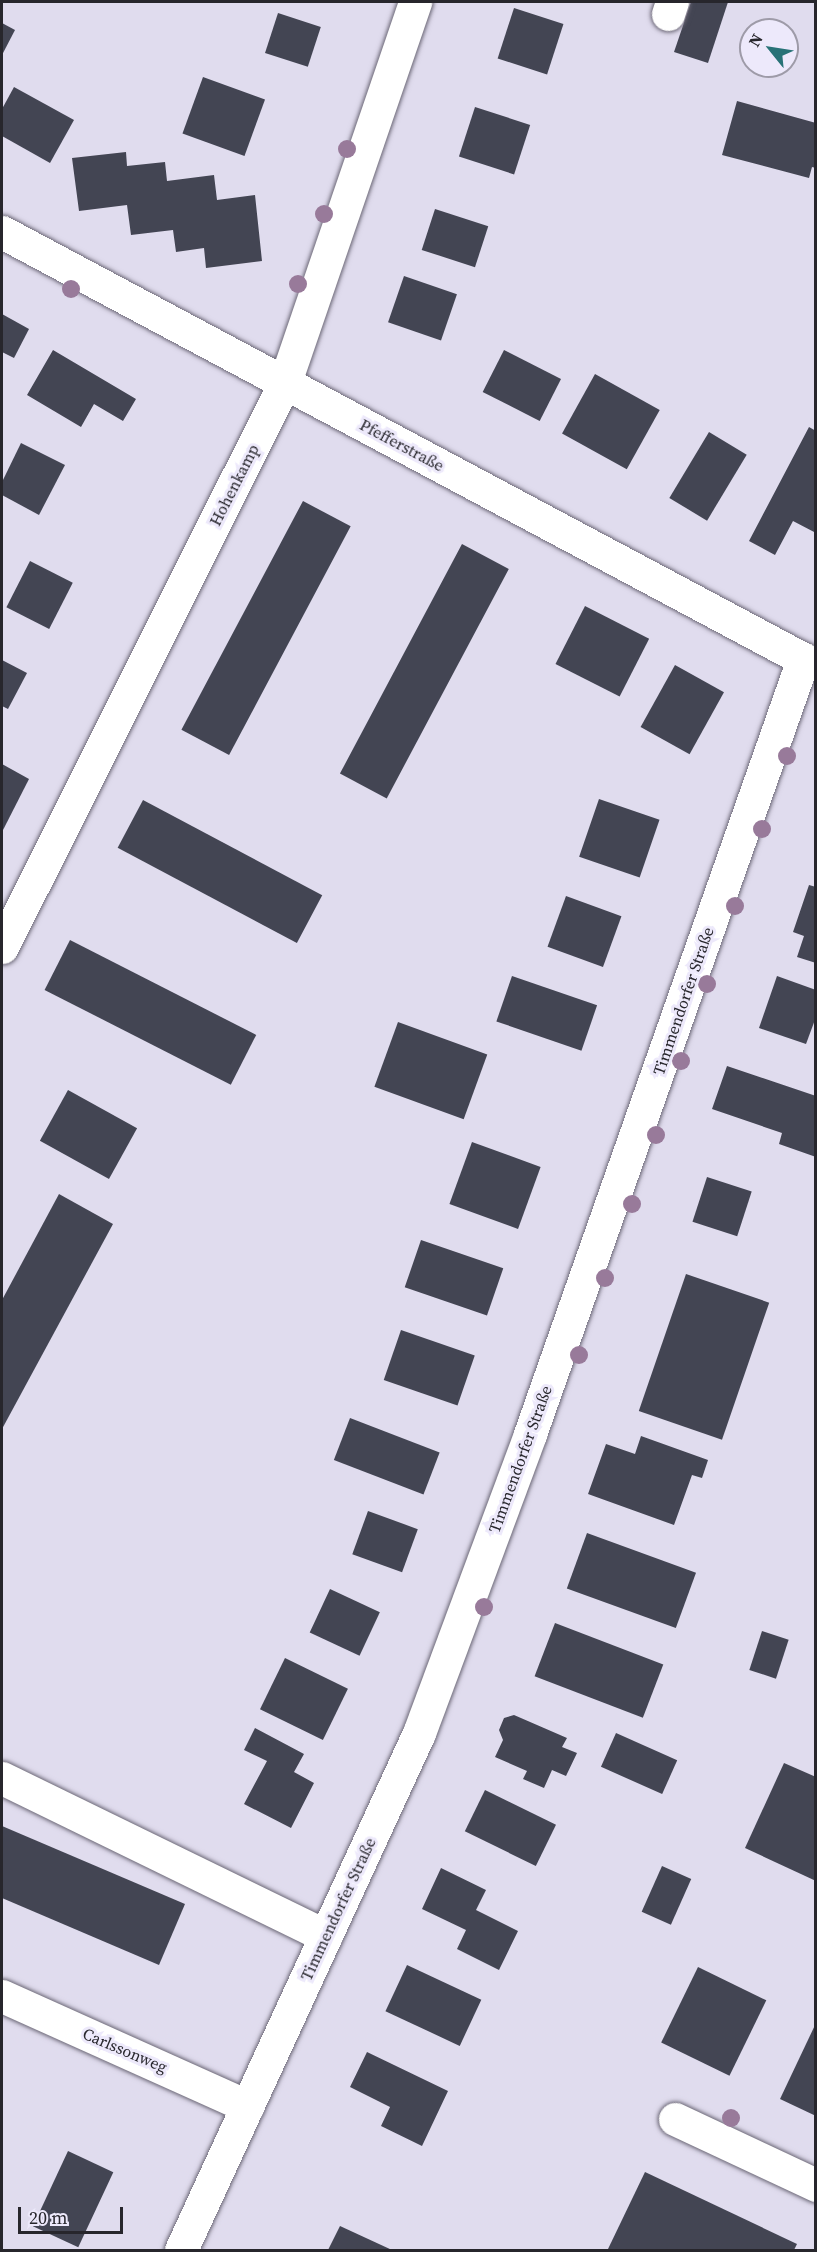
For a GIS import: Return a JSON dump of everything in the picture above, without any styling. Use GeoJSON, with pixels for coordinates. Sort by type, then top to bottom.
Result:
{"type":"FeatureCollection","features":[{"type":"Feature","properties":{"kind":"street","name":"Hohenkamp"},"geometry":{"type":"LineString","coordinates":[[2,947],[285,382],[415,2]]}},
{"type":"Feature","properties":{"kind":"street","name":"Pfefferstraße"},"geometry":{"type":"LineString","coordinates":[[2,232],[809,657]]}},
{"type":"Feature","properties":{"kind":"street","name":"Timmendorfer Straße"},"geometry":{"type":"LineString","coordinates":[[181,2250],[423,1722],[530,1434],[809,657]]}},
{"type":"Feature","properties":{"kind":"street"},"geometry":{"type":"LineString","coordinates":[[2,1778],[326,1936]]}},
{"type":"Feature","properties":{"kind":"street","name":"Carlssonweg"},"geometry":{"type":"LineString","coordinates":[[2,1996],[247,2106]]}},
{"type":"Feature","properties":{"kind":"street"},"geometry":{"type":"LineString","coordinates":[[675,2119],[816,2185]]}},
{"type":"Feature","properties":{"kind":"building"},"geometry":{"type":"Polygon","coordinates":[[[691,2],[728,2],[708,63],[674,52],[691,2]]]}},
{"type":"Feature","properties":{"kind":"building"},"geometry":{"type":"Polygon","coordinates":[[[514,8],[563,24],[547,74],[498,58],[514,8]]]}},
{"type":"Feature","properties":{"kind":"building"},"geometry":{"type":"Polygon","coordinates":[[[278,13],[321,27],[308,67],[265,53],[278,13]]]}},
{"type":"Feature","properties":{"kind":"building"},"geometry":{"type":"Polygon","coordinates":[[[2,23],[15,30],[2,55],[2,23]]]}},
{"type":"Feature","properties":{"kind":"building"},"geometry":{"type":"Polygon","coordinates":[[[203,77],[265,100],[244,156],[182,133],[203,77]]]}},
{"type":"Feature","properties":{"kind":"building"},"geometry":{"type":"Polygon","coordinates":[[[14,87],[74,120],[50,163],[2,136],[2,109],[14,87]]]}},
{"type":"Feature","properties":{"kind":"building"},"geometry":{"type":"Polygon","coordinates":[[[737,101],[816,123],[816,168],[812,167],[809,178],[722,155],[737,101]]]}},
{"type":"Feature","properties":{"kind":"building"},"geometry":{"type":"Polygon","coordinates":[[[475,107],[530,125],[514,174],[459,156],[475,107]]]}},
{"type":"Feature","properties":{"kind":"building"},"geometry":{"type":"Polygon","coordinates":[[[126,152],[127,166],[165,162],[167,181],[214,175],[217,200],[255,195],[262,261],[206,268],[204,248],[176,252],[173,230],[131,235],[127,205],[79,211],[72,158],[126,152]]]}},
{"type":"Feature","properties":{"kind":"building"},"geometry":{"type":"Polygon","coordinates":[[[435,209],[488,226],[475,267],[422,250],[435,209]]]}},
{"type":"Feature","properties":{"kind":"building"},"geometry":{"type":"Polygon","coordinates":[[[404,276],[457,294],[441,341],[388,322],[404,276]]]}},
{"type":"Feature","properties":{"kind":"building"},"geometry":{"type":"Polygon","coordinates":[[[2,314],[29,329],[14,358],[2,352],[2,314]]]}},
{"type":"Feature","properties":{"kind":"building"},"geometry":{"type":"Polygon","coordinates":[[[53,350],[136,399],[123,421],[94,404],[81,427],[27,395],[53,350]]]}},
{"type":"Feature","properties":{"kind":"building"},"geometry":{"type":"Polygon","coordinates":[[[504,350],[561,379],[540,421],[483,392],[504,350]]]}},
{"type":"Feature","properties":{"kind":"building"},"geometry":{"type":"Polygon","coordinates":[[[595,374],[660,410],[627,469],[562,433],[595,374]]]}},
{"type":"Feature","properties":{"kind":"building"},"geometry":{"type":"Polygon","coordinates":[[[809,427],[816,431],[816,533],[793,521],[775,555],[749,541],[809,427]]]}},
{"type":"Feature","properties":{"kind":"building"},"geometry":{"type":"Polygon","coordinates":[[[709,432],[747,455],[707,521],[669,498],[709,432]]]}},
{"type":"Feature","properties":{"kind":"building"},"geometry":{"type":"Polygon","coordinates":[[[21,443],[65,465],[39,515],[2,495],[2,482],[21,443]]]}},
{"type":"Feature","properties":{"kind":"building"},"geometry":{"type":"Polygon","coordinates":[[[303,501],[351,526],[229,755],[181,730],[303,501]]]}},
{"type":"Feature","properties":{"kind":"building"},"geometry":{"type":"Polygon","coordinates":[[[462,544],[509,569],[387,798],[340,774],[462,544]]]}},
{"type":"Feature","properties":{"kind":"building"},"geometry":{"type":"Polygon","coordinates":[[[30,561],[73,583],[49,629],[6,607],[30,561]]]}},
{"type":"Feature","properties":{"kind":"building"},"geometry":{"type":"Polygon","coordinates":[[[585,606],[649,639],[620,697],[555,664],[585,606]]]}},
{"type":"Feature","properties":{"kind":"building"},"geometry":{"type":"Polygon","coordinates":[[[2,660],[27,673],[8,709],[2,706],[2,660]]]}},
{"type":"Feature","properties":{"kind":"building"},"geometry":{"type":"Polygon","coordinates":[[[675,665],[724,692],[690,754],[641,727],[675,665]]]}},
{"type":"Feature","properties":{"kind":"building"},"geometry":{"type":"Polygon","coordinates":[[[2,764],[29,779],[2,832],[2,764]]]}},
{"type":"Feature","properties":{"kind":"building"},"geometry":{"type":"Polygon","coordinates":[[[599,799],[660,820],[640,878],[579,857],[599,799]]]}},
{"type":"Feature","properties":{"kind":"building"},"geometry":{"type":"Polygon","coordinates":[[[143,800],[322,895],[297,943],[118,848],[143,800]]]}},
{"type":"Feature","properties":{"kind":"building"},"geometry":{"type":"Polygon","coordinates":[[[809,885],[816,887],[816,963],[797,957],[804,936],[793,932],[809,885]]]}},
{"type":"Feature","properties":{"kind":"building"},"geometry":{"type":"Polygon","coordinates":[[[566,896],[621,916],[603,967],[548,947],[566,896]]]}},
{"type":"Feature","properties":{"kind":"building"},"geometry":{"type":"Polygon","coordinates":[[[70,940],[256,1035],[231,1085],[45,990],[70,940]]]}},
{"type":"Feature","properties":{"kind":"building"},"geometry":{"type":"Polygon","coordinates":[[[512,976],[597,1005],[581,1051],[496,1021],[512,976]]]}},
{"type":"Feature","properties":{"kind":"building"},"geometry":{"type":"Polygon","coordinates":[[[777,976],[816,990],[816,1017],[806,1044],[759,1028],[777,976]]]}},
{"type":"Feature","properties":{"kind":"building"},"geometry":{"type":"Polygon","coordinates":[[[398,1022],[487,1054],[464,1119],[374,1087],[398,1022]]]}},
{"type":"Feature","properties":{"kind":"building"},"geometry":{"type":"Polygon","coordinates":[[[727,1066],[816,1096],[816,1157],[779,1144],[782,1133],[712,1109],[727,1066]]]}},
{"type":"Feature","properties":{"kind":"building"},"geometry":{"type":"Polygon","coordinates":[[[68,1090],[137,1128],[109,1179],[40,1141],[68,1090]]]}},
{"type":"Feature","properties":{"kind":"building"},"geometry":{"type":"Polygon","coordinates":[[[472,1142],[541,1167],[518,1229],[449,1204],[472,1142]]]}},
{"type":"Feature","properties":{"kind":"building"},"geometry":{"type":"Polygon","coordinates":[[[707,1177],[752,1192],[737,1236],[692,1222],[707,1177]]]}},
{"type":"Feature","properties":{"kind":"building"},"geometry":{"type":"Polygon","coordinates":[[[59,1194],[113,1224],[2,1429],[2,1300],[59,1194]]]}},
{"type":"Feature","properties":{"kind":"building"},"geometry":{"type":"Polygon","coordinates":[[[421,1240],[503,1268],[487,1316],[405,1287],[421,1240]]]}},
{"type":"Feature","properties":{"kind":"building"},"geometry":{"type":"Polygon","coordinates":[[[686,1274],[769,1303],[722,1440],[639,1411],[686,1274]]]}},
{"type":"Feature","properties":{"kind":"building"},"geometry":{"type":"Polygon","coordinates":[[[401,1330],[475,1355],[457,1406],[384,1380],[401,1330]]]}},
{"type":"Feature","properties":{"kind":"building"},"geometry":{"type":"Polygon","coordinates":[[[350,1418],[440,1452],[423,1494],[334,1460],[350,1418]]]}},
{"type":"Feature","properties":{"kind":"building"},"geometry":{"type":"Polygon","coordinates":[[[641,1436],[708,1460],[702,1478],[692,1475],[674,1525],[588,1494],[606,1444],[635,1454],[641,1436]]]}},
{"type":"Feature","properties":{"kind":"building"},"geometry":{"type":"Polygon","coordinates":[[[368,1511],[418,1529],[402,1572],[352,1554],[368,1511]]]}},
{"type":"Feature","properties":{"kind":"building"},"geometry":{"type":"Polygon","coordinates":[[[587,1533],[696,1573],[676,1628],[567,1588],[587,1533]]]}},
{"type":"Feature","properties":{"kind":"building"},"geometry":{"type":"Polygon","coordinates":[[[330,1589],[380,1612],[360,1656],[310,1633],[330,1589]]]}},
{"type":"Feature","properties":{"kind":"building"},"geometry":{"type":"Polygon","coordinates":[[[555,1623],[663,1665],[643,1718],[535,1676],[555,1623]]]}},
{"type":"Feature","properties":{"kind":"building"},"geometry":{"type":"Polygon","coordinates":[[[762,1631],[789,1640],[776,1679],[749,1670],[762,1631]]]}},
{"type":"Feature","properties":{"kind":"building"},"geometry":{"type":"Polygon","coordinates":[[[285,1658],[348,1689],[323,1740],[260,1709],[285,1658]]]}},
{"type":"Feature","properties":{"kind":"building"},"geometry":{"type":"Polygon","coordinates":[[[514,1715],[567,1738],[562,1747],[577,1753],[566,1776],[552,1770],[544,1788],[523,1779],[527,1771],[495,1757],[503,1740],[499,1730],[504,1718],[514,1715]]]}},
{"type":"Feature","properties":{"kind":"building"},"geometry":{"type":"Polygon","coordinates":[[[255,1728],[304,1754],[294,1772],[314,1783],[291,1828],[244,1804],[267,1761],[244,1750],[255,1728]]]}},
{"type":"Feature","properties":{"kind":"building"},"geometry":{"type":"Polygon","coordinates":[[[616,1733],[677,1760],[662,1794],[601,1767],[616,1733]]]}},
{"type":"Feature","properties":{"kind":"building"},"geometry":{"type":"Polygon","coordinates":[[[784,1763],[816,1777],[816,1881],[745,1848],[784,1763]]]}},
{"type":"Feature","properties":{"kind":"building"},"geometry":{"type":"Polygon","coordinates":[[[485,1790],[556,1825],[536,1866],[465,1831],[485,1790]]]}},
{"type":"Feature","properties":{"kind":"building"},"geometry":{"type":"Polygon","coordinates":[[[2,1826],[185,1904],[159,1965],[2,1898],[2,1826]]]}},
{"type":"Feature","properties":{"kind":"building"},"geometry":{"type":"Polygon","coordinates":[[[662,1866],[691,1879],[671,1925],[642,1912],[662,1866]]]}},
{"type":"Feature","properties":{"kind":"building"},"geometry":{"type":"Polygon","coordinates":[[[441,1868],[486,1890],[476,1910],[518,1931],[499,1970],[457,1949],[466,1930],[422,1909],[441,1868]]]}},
{"type":"Feature","properties":{"kind":"building"},"geometry":{"type":"Polygon","coordinates":[[[407,1965],[481,2000],[460,2046],[385,2011],[407,1965]]]}},
{"type":"Feature","properties":{"kind":"building"},"geometry":{"type":"Polygon","coordinates":[[[698,1967],[766,2000],[729,2076],[661,2042],[698,1967]]]}},
{"type":"Feature","properties":{"kind":"building"},"geometry":{"type":"Polygon","coordinates":[[[816,2023],[816,2116],[780,2099],[816,2023]]]}},
{"type":"Feature","properties":{"kind":"building"},"geometry":{"type":"Polygon","coordinates":[[[367,2052],[448,2091],[422,2146],[381,2126],[390,2107],[350,2087],[367,2052]]]}},
{"type":"Feature","properties":{"kind":"building"},"geometry":{"type":"Polygon","coordinates":[[[68,2151],[113,2172],[78,2247],[33,2226],[68,2151]]]}},
{"type":"Feature","properties":{"kind":"building"},"geometry":{"type":"Polygon","coordinates":[[[645,2172],[797,2244],[794,2250],[608,2249],[645,2172]]]}},
{"type":"Feature","properties":{"kind":"building"},"geometry":{"type":"Polygon","coordinates":[[[340,2226],[392,2250],[328,2250],[340,2226]]]}}]}
